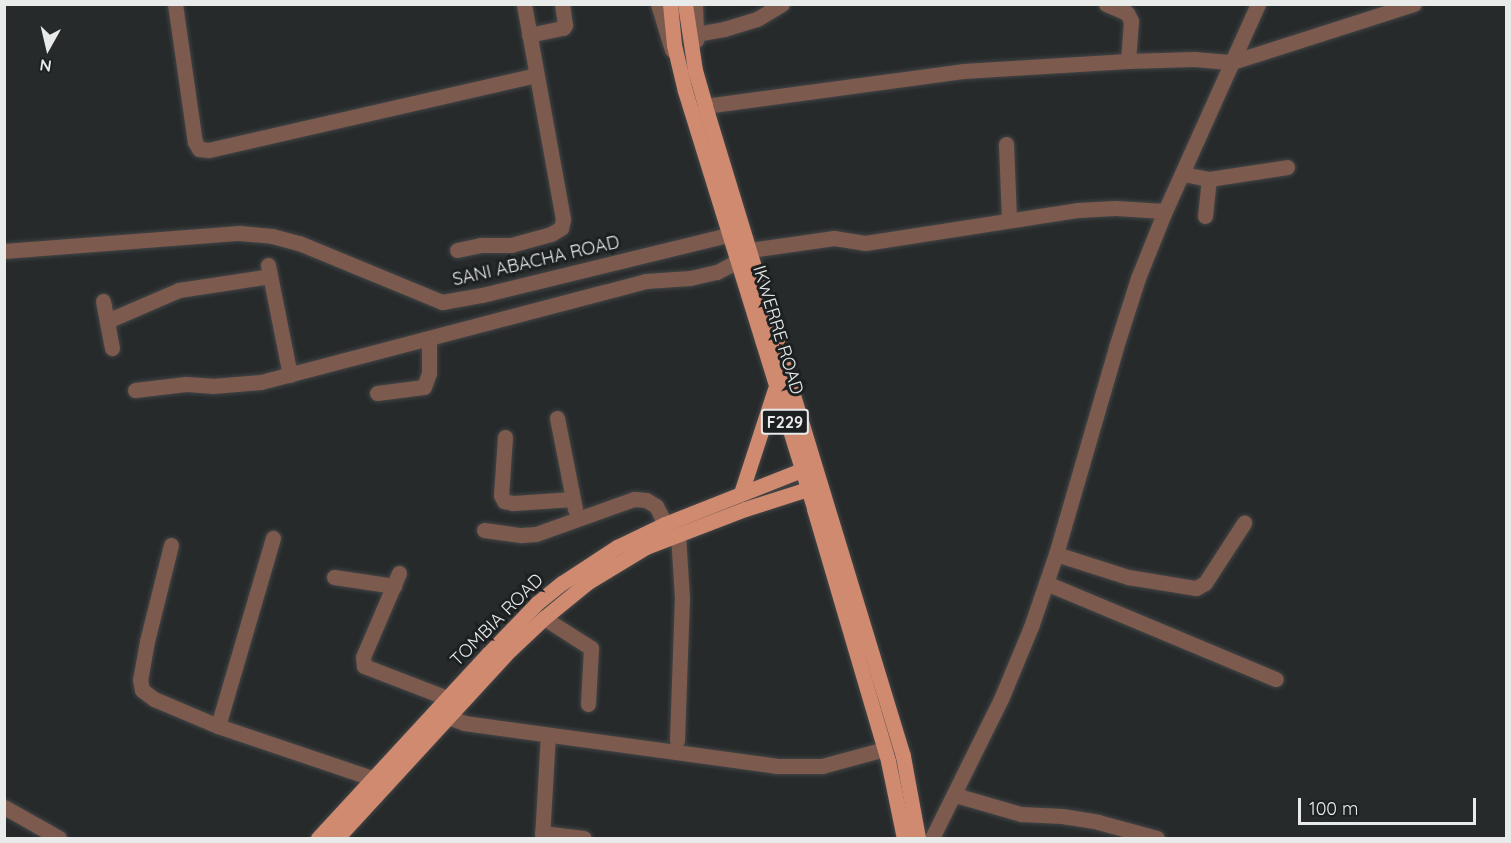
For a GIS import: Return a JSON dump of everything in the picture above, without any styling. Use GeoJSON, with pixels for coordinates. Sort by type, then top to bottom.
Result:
{"type":"FeatureCollection","features":[{"type":"Feature","properties":{"kind":"main road","name":"IKWERRE ROAD"},"geometry":{"type":"LineString","coordinates":[[670,4],[678,67],[736,262],[775,389],[808,467]]}},
{"type":"Feature","properties":{"kind":"main road","name":"IKWERRE ROAD"},"geometry":{"type":"LineString","coordinates":[[685,4],[692,51],[704,104],[750,250],[814,487],[903,756],[918,838]]}},
{"type":"Feature","properties":{"kind":"main road"},"geometry":{"type":"LineString","coordinates":[[741,493],[775,389]]}},
{"type":"Feature","properties":{"kind":"main road","name":"TOMBIA ROAD"},"geometry":{"type":"LineString","coordinates":[[318,838],[449,719],[454,700],[537,603],[589,564],[665,524],[808,467]]}},
{"type":"Feature","properties":{"kind":"main road","name":"IKWERRE ROAD"},"geometry":{"type":"LineString","coordinates":[[814,487],[814,509],[885,749],[904,838]]}},
{"type":"Feature","properties":{"kind":"main road","name":"TOMBIA ROAD"},"geometry":{"type":"LineString","coordinates":[[337,838],[434,711],[454,700],[544,618],[618,562],[678,534],[781,496],[814,487]]}},
{"type":"Feature","properties":{"kind":"main road"},"geometry":{"type":"LineString","coordinates":[[781,496],[803,502],[814,509]]}},
{"type":"Feature","properties":{"kind":"street"},"geometry":{"type":"LineString","coordinates":[[175,4],[195,142],[199,148],[209,150],[536,75]]}},
{"type":"Feature","properties":{"kind":"street"},"geometry":{"type":"LineString","coordinates":[[457,249],[481,244],[511,245],[550,234],[561,228],[563,219],[524,4]]}},
{"type":"Feature","properties":{"kind":"street"},"geometry":{"type":"LineString","coordinates":[[529,35],[563,28],[562,4]]}},
{"type":"Feature","properties":{"kind":"street"},"geometry":{"type":"LineString","coordinates":[[658,4],[678,67]]}},
{"type":"Feature","properties":{"kind":"street"},"geometry":{"type":"LineString","coordinates":[[695,4],[697,66],[704,104],[930,75],[1128,61],[1194,59],[1232,62],[1414,4]]}},
{"type":"Feature","properties":{"kind":"street"},"geometry":{"type":"LineString","coordinates":[[696,34],[758,19],[782,4]]}},
{"type":"Feature","properties":{"kind":"street"},"geometry":{"type":"LineString","coordinates":[[1106,4],[1127,13],[1131,21],[1128,61]]}},
{"type":"Feature","properties":{"kind":"street"},"geometry":{"type":"LineString","coordinates":[[932,838],[1001,699],[1056,554],[1116,346],[1165,211],[1258,4]]}},
{"type":"Feature","properties":{"kind":"street"},"geometry":{"type":"LineString","coordinates":[[1006,144],[1009,220]]}},
{"type":"Feature","properties":{"kind":"street"},"geometry":{"type":"LineString","coordinates":[[1183,174],[1209,179],[1287,168]]}},
{"type":"Feature","properties":{"kind":"street"},"geometry":{"type":"LineString","coordinates":[[1205,216],[1209,179]]}},
{"type":"Feature","properties":{"kind":"street"},"geometry":{"type":"LineString","coordinates":[[750,250],[834,238],[865,243],[1009,220],[1116,208],[1165,211]]}},
{"type":"Feature","properties":{"kind":"street","name":"SANI ABACHA ROAD"},"geometry":{"type":"LineString","coordinates":[[4,251],[239,232],[272,236],[299,243],[442,302],[482,295],[728,235]]}},
{"type":"Feature","properties":{"kind":"street"},"geometry":{"type":"LineString","coordinates":[[135,390],[186,384],[212,386],[261,382],[635,284],[690,278],[717,272],[736,262]]}},
{"type":"Feature","properties":{"kind":"street"},"geometry":{"type":"LineString","coordinates":[[107,321],[179,290],[269,271],[290,375]]}},
{"type":"Feature","properties":{"kind":"street"},"geometry":{"type":"LineString","coordinates":[[103,301],[112,348]]}},
{"type":"Feature","properties":{"kind":"street"},"geometry":{"type":"LineString","coordinates":[[377,393],[424,387],[429,372],[429,339]]}},
{"type":"Feature","properties":{"kind":"street"},"geometry":{"type":"LineString","coordinates":[[557,418],[577,519]]}},
{"type":"Feature","properties":{"kind":"street"},"geometry":{"type":"LineString","coordinates":[[505,437],[501,495],[504,501],[513,503],[573,500]]}},
{"type":"Feature","properties":{"kind":"street"},"geometry":{"type":"LineString","coordinates":[[484,530],[530,535],[634,499],[646,500],[656,506],[665,524]]}},
{"type":"Feature","properties":{"kind":"street"},"geometry":{"type":"LineString","coordinates":[[1056,554],[1128,577],[1196,588],[1205,583],[1244,523]]}},
{"type":"Feature","properties":{"kind":"street"},"geometry":{"type":"LineString","coordinates":[[677,740],[682,598],[678,534]]}},
{"type":"Feature","properties":{"kind":"street"},"geometry":{"type":"LineString","coordinates":[[218,726],[273,538]]}},
{"type":"Feature","properties":{"kind":"street"},"geometry":{"type":"LineString","coordinates":[[171,545],[147,641],[140,679],[142,690],[154,699],[218,726],[381,781]]}},
{"type":"Feature","properties":{"kind":"street"},"geometry":{"type":"LineString","coordinates":[[334,577],[397,580],[363,657],[364,666],[454,700]]}},
{"type":"Feature","properties":{"kind":"street"},"geometry":{"type":"LineString","coordinates":[[1046,583],[1276,678]]}},
{"type":"Feature","properties":{"kind":"street"},"geometry":{"type":"LineString","coordinates":[[544,618],[591,648],[588,704]]}},
{"type":"Feature","properties":{"kind":"street"},"geometry":{"type":"LineString","coordinates":[[434,711],[449,719],[548,735],[708,758],[798,767],[846,762],[885,749]]}},
{"type":"Feature","properties":{"kind":"street"},"geometry":{"type":"LineString","coordinates":[[548,735],[542,836],[584,838]]}},
{"type":"Feature","properties":{"kind":"street"},"geometry":{"type":"LineString","coordinates":[[955,795],[1021,814],[1062,816],[1098,822],[1157,838]]}},
{"type":"Feature","properties":{"kind":"street"},"geometry":{"type":"LineString","coordinates":[[4,807],[59,838]]}}]}
